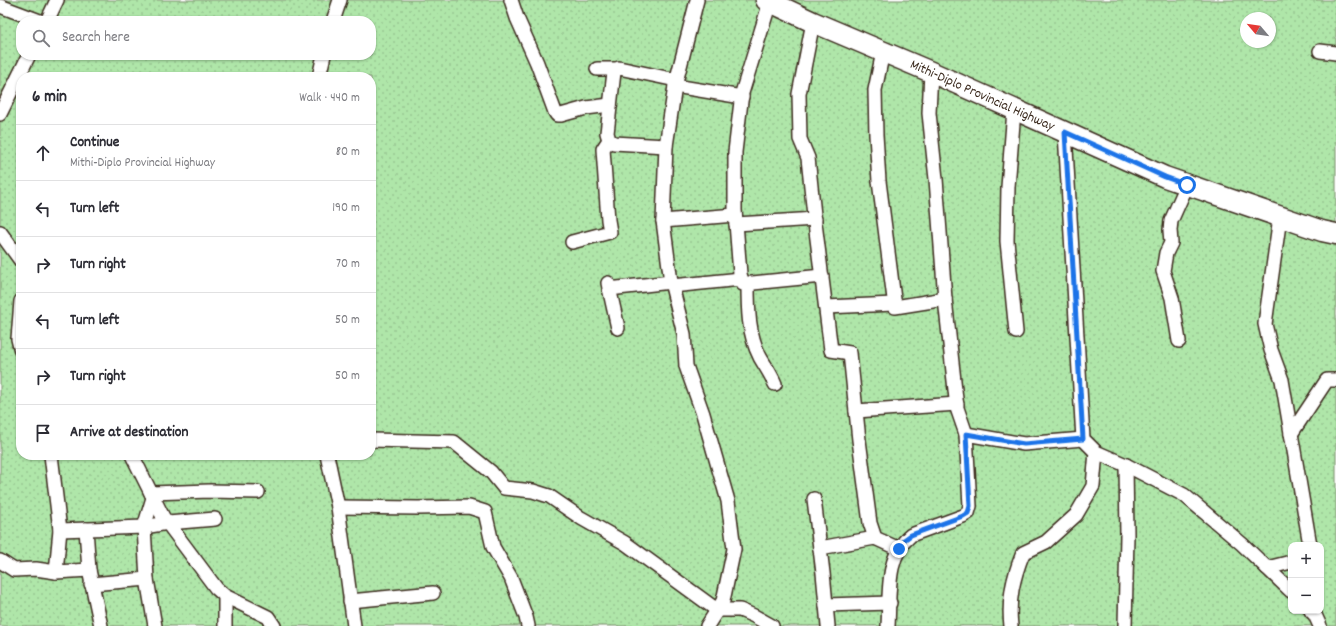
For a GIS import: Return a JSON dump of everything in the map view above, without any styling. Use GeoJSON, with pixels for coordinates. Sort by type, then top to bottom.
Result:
{"type":"FeatureCollection","features":[{"type":"Feature","properties":{"kind":"main road","name":"Mithi-Diplo Provincial Highway"},"geometry":{"type":"LineString","coordinates":[[768,1],[1165,177],[1322,231],[1335,229]]}},
{"type":"Feature","properties":{"kind":"street"},"geometry":{"type":"LineString","coordinates":[[50,16],[57,0]]}},
{"type":"Feature","properties":{"kind":"street"},"geometry":{"type":"LineString","coordinates":[[335,16],[340,0]]}},
{"type":"Feature","properties":{"kind":"street"},"geometry":{"type":"LineString","coordinates":[[511,0],[555,112],[561,116],[586,108],[610,106]]}},
{"type":"Feature","properties":{"kind":"street"},"geometry":{"type":"LineString","coordinates":[[697,0],[675,83],[666,146],[663,221],[671,284],[684,334],[686,366],[703,414],[728,501],[734,549],[723,601],[707,626]]}},
{"type":"Feature","properties":{"kind":"street"},"geometry":{"type":"LineString","coordinates":[[768,1],[742,97],[735,152],[736,219],[751,335],[775,384]]}},
{"type":"Feature","properties":{"kind":"street"},"geometry":{"type":"LineString","coordinates":[[0,6],[27,16]]}},
{"type":"Feature","properties":{"kind":"street"},"geometry":{"type":"LineString","coordinates":[[813,22],[799,94],[800,139],[808,158],[814,219],[832,350],[850,353],[870,523],[875,538]]}},
{"type":"Feature","properties":{"kind":"street"},"geometry":{"type":"LineString","coordinates":[[883,52],[875,90],[876,135],[879,181],[894,304]]}},
{"type":"Feature","properties":{"kind":"street"},"geometry":{"type":"LineString","coordinates":[[1320,52],[1336,53]]}},
{"type":"Feature","properties":{"kind":"street"},"geometry":{"type":"LineString","coordinates":[[20,72],[26,60]]}},
{"type":"Feature","properties":{"kind":"street"},"geometry":{"type":"LineString","coordinates":[[320,72],[323,60]]}},
{"type":"Feature","properties":{"kind":"street"},"geometry":{"type":"LineString","coordinates":[[597,70],[619,68],[675,83],[742,97]]}},
{"type":"Feature","properties":{"kind":"street"},"geometry":{"type":"LineString","coordinates":[[617,69],[614,72],[610,106],[607,133],[609,140],[614,143],[666,146]]}},
{"type":"Feature","properties":{"kind":"street"},"geometry":{"type":"LineString","coordinates":[[888,626],[891,571],[895,555],[904,540],[911,535],[963,516],[968,513],[970,506],[966,434],[957,404],[945,299],[936,179],[929,113],[931,72]]}},
{"type":"Feature","properties":{"kind":"street"},"geometry":{"type":"LineString","coordinates":[[0,114],[16,81]]}},
{"type":"Feature","properties":{"kind":"street"},"geometry":{"type":"LineString","coordinates":[[0,84],[13,87]]}},
{"type":"Feature","properties":{"kind":"street"},"geometry":{"type":"LineString","coordinates":[[1014,110],[1008,187],[1007,240],[1016,332]]}},
{"type":"Feature","properties":{"kind":"street"},"geometry":{"type":"LineString","coordinates":[[1065,132],[1083,439],[1096,452],[1126,465],[1184,495],[1242,544],[1288,588]]}},
{"type":"Feature","properties":{"kind":"street"},"geometry":{"type":"LineString","coordinates":[[572,242],[610,232],[603,149],[609,140]]}},
{"type":"Feature","properties":{"kind":"street"},"geometry":{"type":"LineString","coordinates":[[1179,341],[1172,298],[1163,271],[1166,253],[1171,243],[1171,221],[1187,185]]}},
{"type":"Feature","properties":{"kind":"street"},"geometry":{"type":"LineString","coordinates":[[1280,217],[1265,324],[1271,350],[1282,380],[1310,542]]}},
{"type":"Feature","properties":{"kind":"street"},"geometry":{"type":"LineString","coordinates":[[663,221],[814,219]]}},
{"type":"Feature","properties":{"kind":"street"},"geometry":{"type":"LineString","coordinates":[[0,232],[16,253]]}},
{"type":"Feature","properties":{"kind":"street"},"geometry":{"type":"LineString","coordinates":[[618,328],[608,286],[745,281],[822,276]]}},
{"type":"Feature","properties":{"kind":"street"},"geometry":{"type":"LineString","coordinates":[[826,307],[894,304],[895,307],[945,299]]}},
{"type":"Feature","properties":{"kind":"street"},"geometry":{"type":"LineString","coordinates":[[1292,434],[1327,380],[1336,380]]}},
{"type":"Feature","properties":{"kind":"street"},"geometry":{"type":"LineString","coordinates":[[856,410],[957,404]]}},
{"type":"Feature","properties":{"kind":"street"},"geometry":{"type":"LineString","coordinates":[[966,434],[1024,444],[1083,439]]}},
{"type":"Feature","properties":{"kind":"street"},"geometry":{"type":"LineString","coordinates":[[376,440],[454,442],[491,472],[504,488],[533,491],[549,496],[581,518],[625,543],[717,610],[740,610],[772,626]]}},
{"type":"Feature","properties":{"kind":"street"},"geometry":{"type":"LineString","coordinates":[[1011,626],[1009,611],[1014,575],[1023,553],[1046,542],[1076,515],[1093,486],[1096,452]]}},
{"type":"Feature","properties":{"kind":"street"},"geometry":{"type":"LineString","coordinates":[[52,460],[60,530],[56,572]]}},
{"type":"Feature","properties":{"kind":"street"},"geometry":{"type":"LineString","coordinates":[[134,460],[163,517],[216,588],[225,596],[268,617],[274,626]]}},
{"type":"Feature","properties":{"kind":"street"},"geometry":{"type":"LineString","coordinates":[[329,460],[338,507],[354,626]]}},
{"type":"Feature","properties":{"kind":"street"},"geometry":{"type":"LineString","coordinates":[[1125,626],[1127,535],[1126,465]]}},
{"type":"Feature","properties":{"kind":"street"},"geometry":{"type":"LineString","coordinates":[[152,495],[210,491],[258,492]]}},
{"type":"Feature","properties":{"kind":"street"},"geometry":{"type":"LineString","coordinates":[[152,495],[144,527],[147,579],[155,626]]}},
{"type":"Feature","properties":{"kind":"street"},"geometry":{"type":"LineString","coordinates":[[814,499],[828,626]]}},
{"type":"Feature","properties":{"kind":"street"},"geometry":{"type":"LineString","coordinates":[[338,507],[469,507],[485,512],[493,547],[511,578],[528,626]]}},
{"type":"Feature","properties":{"kind":"street"},"geometry":{"type":"LineString","coordinates":[[60,530],[144,527],[168,523],[215,519]]}},
{"type":"Feature","properties":{"kind":"street"},"geometry":{"type":"LineString","coordinates":[[86,529],[89,570],[101,626]]}},
{"type":"Feature","properties":{"kind":"street"},"geometry":{"type":"LineString","coordinates":[[820,548],[875,538],[899,549]]}},
{"type":"Feature","properties":{"kind":"street"},"geometry":{"type":"LineString","coordinates":[[0,561],[14,570],[36,569],[56,572],[89,570]]}},
{"type":"Feature","properties":{"kind":"street"},"geometry":{"type":"LineString","coordinates":[[1268,568],[1288,563]]}},
{"type":"Feature","properties":{"kind":"street"},"geometry":{"type":"LineString","coordinates":[[92,584],[147,579]]}},
{"type":"Feature","properties":{"kind":"street"},"geometry":{"type":"LineString","coordinates":[[350,600],[433,593]]}},
{"type":"Feature","properties":{"kind":"street"},"geometry":{"type":"LineString","coordinates":[[225,596],[225,626]]}},
{"type":"Feature","properties":{"kind":"street"},"geometry":{"type":"LineString","coordinates":[[826,605],[890,603]]}},
{"type":"Feature","properties":{"kind":"street"},"geometry":{"type":"LineString","coordinates":[[1314,614],[1320,626]]}},
{"type":"Feature","properties":{"kind":"green space"},"geometry":{"type":"Polygon","coordinates":[[[0,0],[1336,0],[1336,626],[0,626],[0,0]]]}},
{"type":"Feature","properties":{"kind":"route"},"geometry":{"type":"LineString","coordinates":[[899,549],[904,540],[911,535],[968,513],[970,506],[966,434],[1024,444],[1083,439],[1065,132],[1165,177],[1187,185]]}}]}
